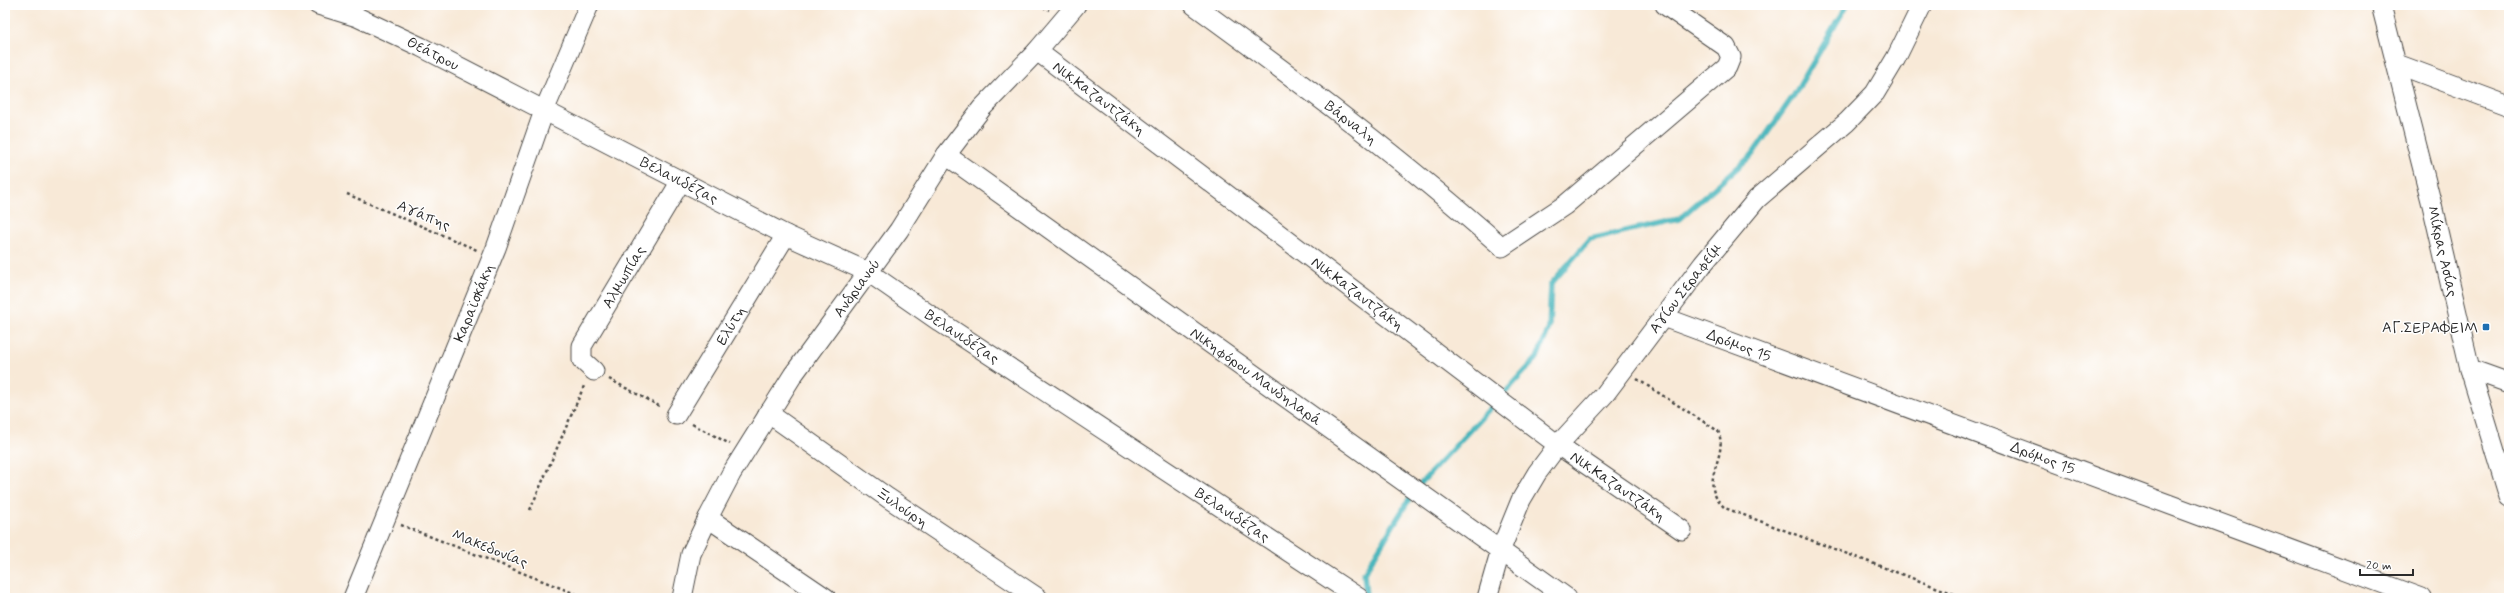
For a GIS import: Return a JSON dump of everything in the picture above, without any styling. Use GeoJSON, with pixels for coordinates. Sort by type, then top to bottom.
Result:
{"type":"FeatureCollection","features":[{"type":"Feature","properties":{"kind":"street","name":"Θεάτρου"},"geometry":{"type":"LineString","coordinates":[[318,5],[357,17],[414,43],[544,111]]}},
{"type":"Feature","properties":{"kind":"street","name":"Καραϊσκάκη"},"geometry":{"type":"LineString","coordinates":[[353,598],[492,256],[544,111],[589,5]]}},
{"type":"Feature","properties":{"kind":"street","name":"Ανδριανού"},"geometry":{"type":"LineString","coordinates":[[682,598],[691,554],[708,518],[744,452],[768,413],[825,329],[899,230],[946,155],[982,108],[1037,51],[1076,5]]}},
{"type":"Feature","properties":{"kind":"street","name":"Βάρναλη"},"geometry":{"type":"LineString","coordinates":[[1194,5],[1343,115],[1502,247],[1565,205],[1727,67],[1731,57],[1726,47],[1665,5]]}},
{"type":"Feature","properties":{"kind":"street","name":"Αγίου Σεραφείμ"},"geometry":{"type":"LineString","coordinates":[[1487,598],[1500,549],[1521,500],[1537,473],[1558,445],[1624,371],[1703,264],[1757,199],[1847,122],[1875,93],[1896,58],[1922,5]]}},
{"type":"Feature","properties":{"kind":"street","name":"Μίκρας Ασίας"},"geometry":{"type":"LineString","coordinates":[[2381,5],[2397,64],[2470,369],[2509,497]]}},
{"type":"Feature","properties":{"kind":"street","name":"Νικ.Καζαντζάκη"},"geometry":{"type":"LineString","coordinates":[[1037,51],[1412,333],[1558,445],[1682,530]]}},
{"type":"Feature","properties":{"kind":"street"},"geometry":{"type":"LineString","coordinates":[[2397,64],[2509,106]]}},
{"type":"Feature","properties":{"kind":"street","name":"Βελανιδέζας"},"geometry":{"type":"LineString","coordinates":[[544,111],[786,235],[868,272],[940,322],[1359,598]]}},
{"type":"Feature","properties":{"kind":"street","name":"Νικηφόρου Μανδηλαρά"},"geometry":{"type":"LineString","coordinates":[[946,155],[1567,598]]}},
{"type":"Feature","properties":{"kind":"street","name":"Αλμωπίας"},"geometry":{"type":"LineString","coordinates":[[594,371],[582,360],[582,346],[681,181]]}},
{"type":"Feature","properties":{"kind":"street","name":"Ελύτη"},"geometry":{"type":"LineString","coordinates":[[676,415],[786,235]]}},
{"type":"Feature","properties":{"kind":"street","name":"Δρόμος 15"},"geometry":{"type":"LineString","coordinates":[[1664,317],[2422,598]]}},
{"type":"Feature","properties":{"kind":"street"},"geometry":{"type":"LineString","coordinates":[[2470,369],[2509,383]]}},
{"type":"Feature","properties":{"kind":"street","name":"Ξυλούρη"},"geometry":{"type":"LineString","coordinates":[[768,413],[888,498],[1038,598]]}},
{"type":"Feature","properties":{"kind":"street"},"geometry":{"type":"LineString","coordinates":[[708,518],[826,598]]}},
{"type":"Feature","properties":{"kind":"path","name":"Αγάπης"},"geometry":{"type":"LineString","coordinates":[[347,194],[492,256]]}},
{"type":"Feature","properties":{"kind":"path"},"geometry":{"type":"LineString","coordinates":[[530,510],[582,388],[594,371],[744,452]]}},
{"type":"Feature","properties":{"kind":"path"},"geometry":{"type":"LineString","coordinates":[[1624,371],[1701,418],[1718,431],[1722,441],[1711,486],[1716,499],[1725,508],[1964,598]]}},
{"type":"Feature","properties":{"kind":"path","name":"Μακεδονίας"},"geometry":{"type":"LineString","coordinates":[[386,518],[586,598]]}},
{"type":"Feature","properties":{"kind":"waterway"},"geometry":{"type":"LineString","coordinates":[[1501,397],[1537,358],[1549,328],[1551,284],[1590,239],[1679,219],[1752,155],[1794,95],[1847,5]]}},
{"type":"Feature","properties":{"kind":"waterway"},"geometry":{"type":"LineString","coordinates":[[1421,483],[1495,403]]}},
{"type":"Feature","properties":{"kind":"waterway"},"geometry":{"type":"LineString","coordinates":[[1366,597],[1364,573],[1410,498]]}},
{"type":"Feature","properties":{"kind":"place","name":"ΑΓ.ΣΕΡΑΦΕΙΜ"},"geometry":{"type":"Point","coordinates":[2486,327]}}]}
